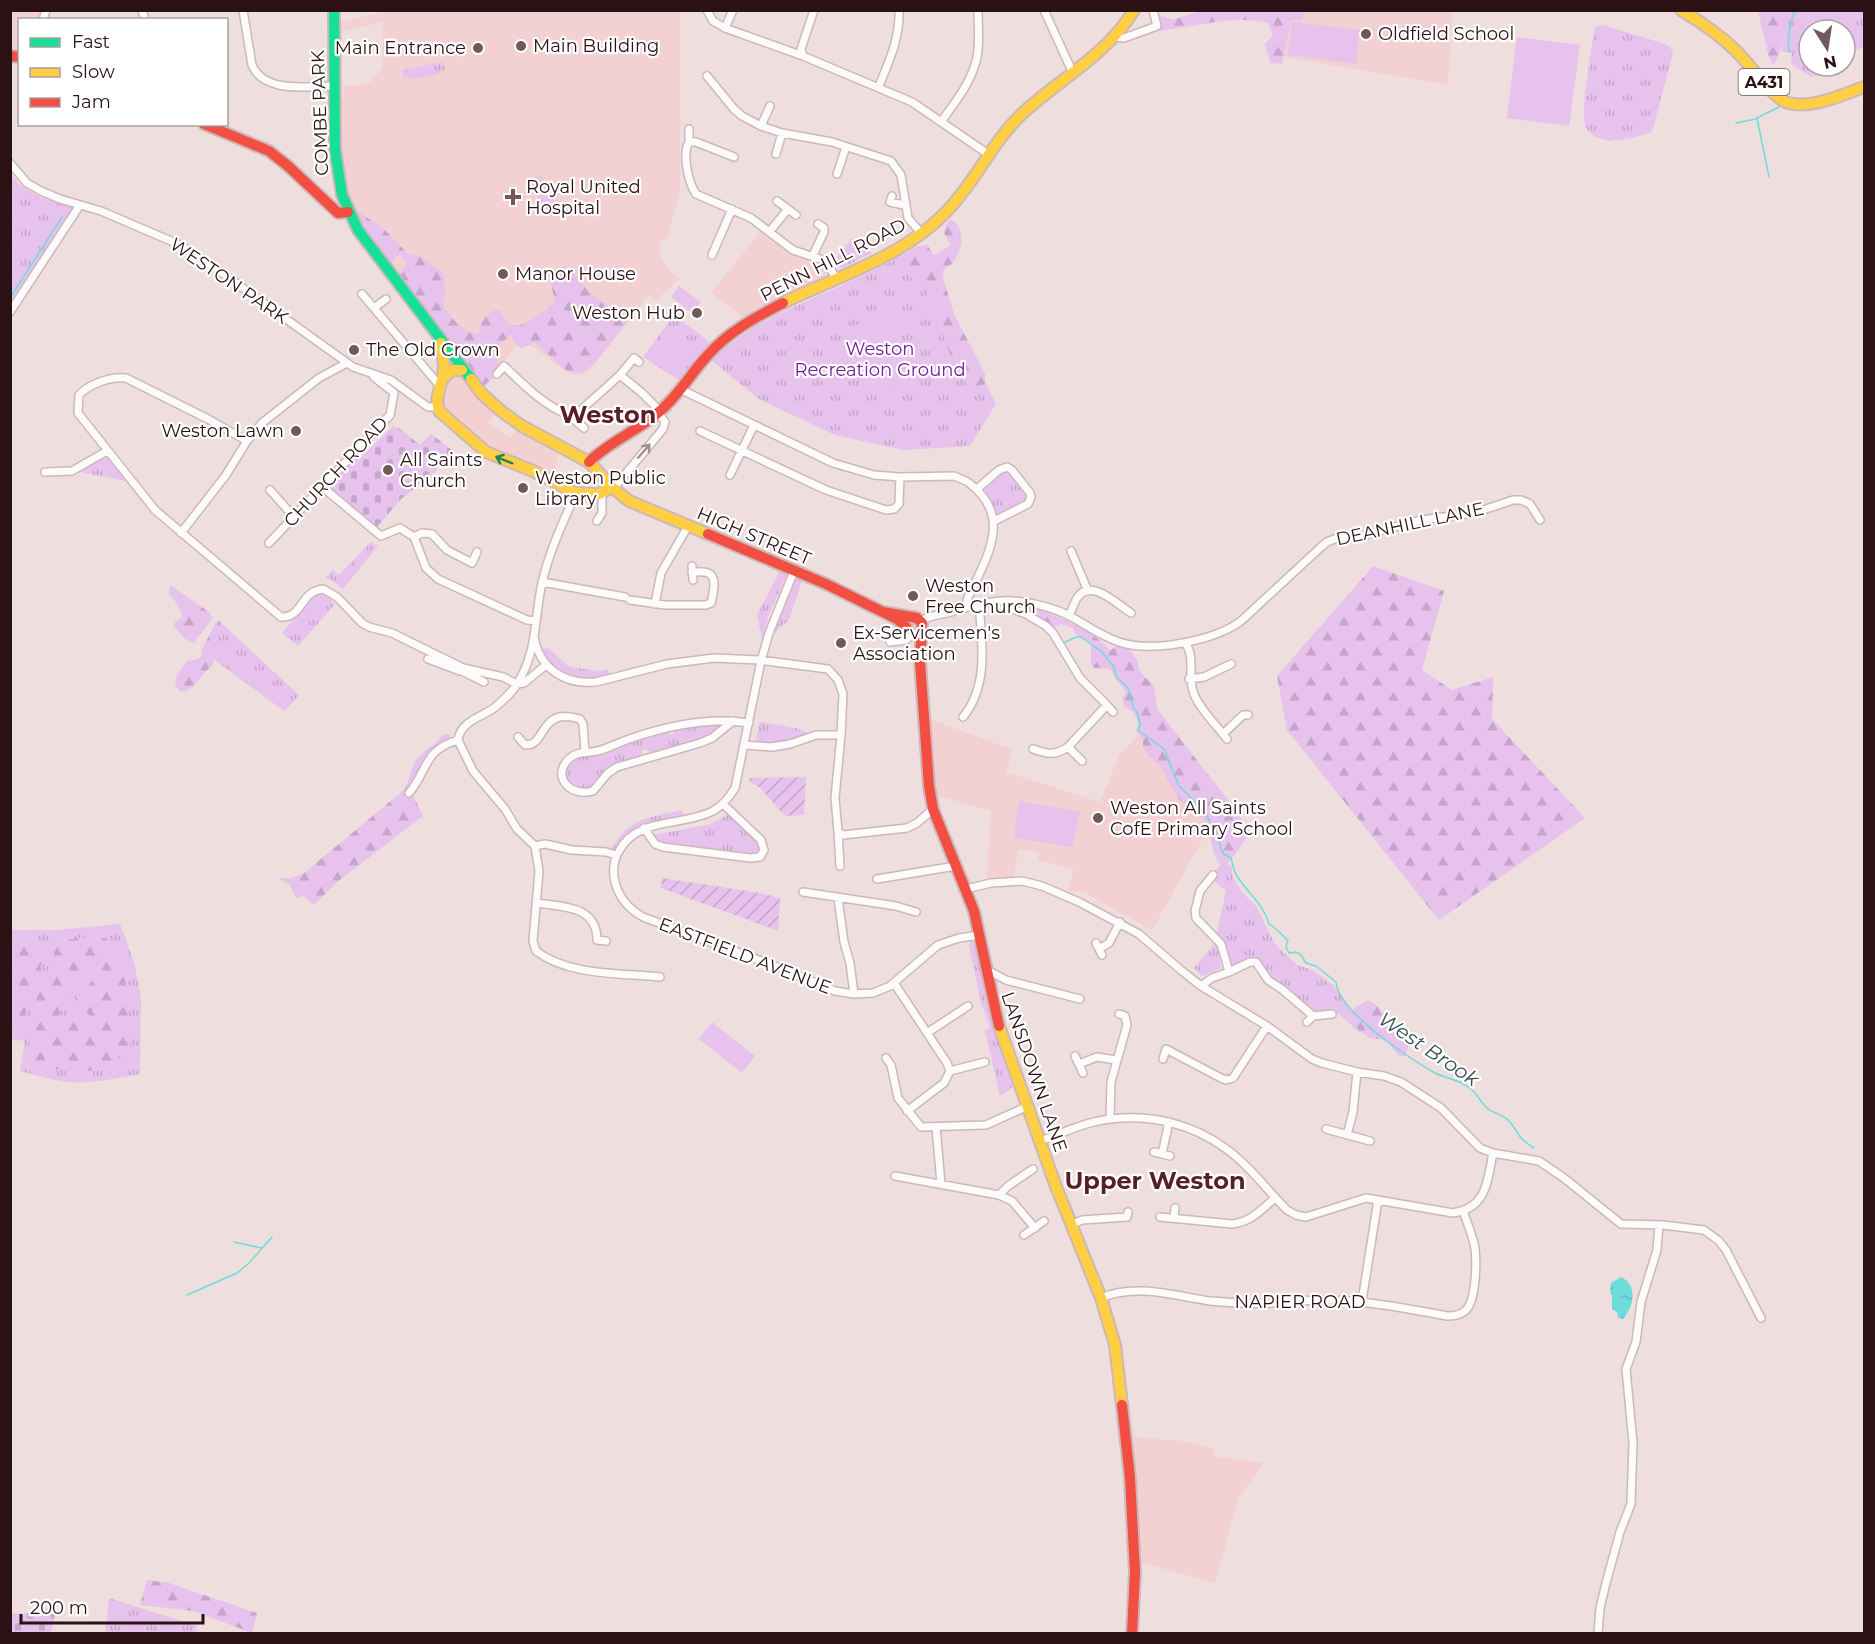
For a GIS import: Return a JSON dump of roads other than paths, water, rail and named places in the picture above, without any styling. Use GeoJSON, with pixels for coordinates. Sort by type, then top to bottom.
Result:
{"type":"FeatureCollection","features":[{"type":"Feature","properties":{"kind":"street"},"geometry":{"type":"LineString","coordinates":[[243,10],[255,73],[277,85],[334,87]]}},
{"type":"Feature","properties":{"kind":"street","name":"COMBE PARK"},"geometry":{"type":"LineString","coordinates":[[334,10],[334,87],[338,175],[348,212]]}},
{"type":"Feature","properties":{"kind":"street"},"geometry":{"type":"LineString","coordinates":[[707,10],[713,21],[725,28],[879,86],[912,102],[988,154]]}},
{"type":"Feature","properties":{"kind":"street"},"geometry":{"type":"LineString","coordinates":[[725,28],[733,10]]}},
{"type":"Feature","properties":{"kind":"street"},"geometry":{"type":"LineString","coordinates":[[803,56],[801,49],[814,10]]}},
{"type":"Feature","properties":{"kind":"street"},"geometry":{"type":"LineString","coordinates":[[879,86],[896,45],[899,33],[899,10]]}},
{"type":"Feature","properties":{"kind":"street"},"geometry":{"type":"LineString","coordinates":[[941,122],[967,84],[977,56],[978,10]]}},
{"type":"Feature","properties":{"kind":"street"},"geometry":{"type":"LineString","coordinates":[[1044,10],[1072,71]]}},
{"type":"Feature","properties":{"kind":"street","name":"PENN HILL ROAD"},"geometry":{"type":"LineString","coordinates":[[590,462],[597,454],[659,412],[711,351],[729,336],[757,318],[876,260],[921,233],[942,216],[959,199],[999,139],[1024,111],[1116,36],[1134,10]]}},
{"type":"Feature","properties":{"kind":"street"},"geometry":{"type":"LineString","coordinates":[[1116,36],[1120,39],[1157,26],[1153,10]]}},
{"type":"Feature","properties":{"kind":"street","name":"A431"},"geometry":{"type":"LineString","coordinates":[[1681,10],[1708,27],[1752,67],[1772,92],[1787,102],[1804,104],[1816,102],[1864,87]]}},
{"type":"Feature","properties":{"kind":"street"},"geometry":{"type":"LineString","coordinates":[[707,76],[734,109],[761,126],[782,133],[814,138],[891,161],[901,175],[904,206],[908,218],[921,233]]}},
{"type":"Feature","properties":{"kind":"street"},"geometry":{"type":"LineString","coordinates":[[761,126],[770,106]]}},
{"type":"Feature","properties":{"kind":"street"},"geometry":{"type":"LineString","coordinates":[[209,126],[269,151],[338,213],[348,212],[358,230],[481,393],[522,426],[590,462]]}},
{"type":"Feature","properties":{"kind":"street"},"geometry":{"type":"LineString","coordinates":[[689,129],[689,142],[686,147],[687,163],[692,189],[696,194],[732,209],[770,231],[793,250],[813,255],[827,263],[836,278]]}},
{"type":"Feature","properties":{"kind":"street"},"geometry":{"type":"LineString","coordinates":[[776,154],[782,133]]}},
{"type":"Feature","properties":{"kind":"street"},"geometry":{"type":"LineString","coordinates":[[689,142],[696,142],[734,157]]}},
{"type":"Feature","properties":{"kind":"street"},"geometry":{"type":"LineString","coordinates":[[837,174],[846,147]]}},
{"type":"Feature","properties":{"kind":"street","name":"WESTON PARK"},"geometry":{"type":"LineString","coordinates":[[10,164],[27,183],[41,191],[80,206],[101,211],[178,244],[208,263],[346,363],[369,373]]}},
{"type":"Feature","properties":{"kind":"street"},"geometry":{"type":"LineString","coordinates":[[892,196],[890,202],[904,206]]}},
{"type":"Feature","properties":{"kind":"street"},"geometry":{"type":"LineString","coordinates":[[777,201],[796,215]]}},
{"type":"Feature","properties":{"kind":"street"},"geometry":{"type":"LineString","coordinates":[[10,312],[80,206]]}},
{"type":"Feature","properties":{"kind":"street"},"geometry":{"type":"LineString","coordinates":[[712,255],[732,209]]}},
{"type":"Feature","properties":{"kind":"street"},"geometry":{"type":"LineString","coordinates":[[770,231],[788,209]]}},
{"type":"Feature","properties":{"kind":"street"},"geometry":{"type":"LineString","coordinates":[[813,255],[824,231],[824,228],[818,224]]}},
{"type":"Feature","properties":{"kind":"street"},"geometry":{"type":"LineString","coordinates":[[362,294],[442,382]]}},
{"type":"Feature","properties":{"kind":"street"},"geometry":{"type":"LineString","coordinates":[[374,308],[386,299]]}},
{"type":"Feature","properties":{"kind":"street"},"geometry":{"type":"LineString","coordinates":[[439,337],[443,351],[442,382],[437,406],[444,417],[494,456],[532,471],[576,493],[602,494],[613,488],[663,429],[665,422],[659,412],[641,392],[620,375]]}},
{"type":"Feature","properties":{"kind":"street"},"geometry":{"type":"LineString","coordinates":[[569,415],[581,410],[620,375],[634,358],[639,362]]}},
{"type":"Feature","properties":{"kind":"street"},"geometry":{"type":"LineString","coordinates":[[181,533],[226,475],[247,441],[262,423],[319,378],[346,363]]}},
{"type":"Feature","properties":{"kind":"street"},"geometry":{"type":"LineString","coordinates":[[497,374],[504,366],[535,394],[569,415],[584,428]]}},
{"type":"Feature","properties":{"kind":"street"},"geometry":{"type":"LineString","coordinates":[[442,382],[452,370],[462,370]]}},
{"type":"Feature","properties":{"kind":"street"},"geometry":{"type":"LineString","coordinates":[[369,373],[397,384],[428,407],[437,406]]}},
{"type":"Feature","properties":{"kind":"street","name":"CHURCH ROAD"},"geometry":{"type":"LineString","coordinates":[[269,543],[390,415],[393,391],[369,373]]}},
{"type":"Feature","properties":{"kind":"street"},"geometry":{"type":"LineString","coordinates":[[247,441],[134,381],[119,377],[84,390],[79,395],[78,413],[155,510],[281,617],[288,618],[294,614],[310,593],[323,589],[337,597],[362,623],[392,633],[484,682]]}},
{"type":"Feature","properties":{"kind":"street"},"geometry":{"type":"LineString","coordinates":[[680,389],[833,464],[874,475],[954,476],[968,482],[988,503],[994,522],[992,542],[967,600],[968,606]]}},
{"type":"Feature","properties":{"kind":"street"},"geometry":{"type":"LineString","coordinates":[[731,476],[754,425]]}},
{"type":"Feature","properties":{"kind":"street"},"geometry":{"type":"LineString","coordinates":[[700,431],[826,490],[886,510],[894,509],[899,504],[900,477]]}},
{"type":"Feature","properties":{"kind":"street"},"geometry":{"type":"LineString","coordinates":[[50,474],[72,471],[107,451]]}},
{"type":"Feature","properties":{"kind":"street","name":"HIGH STREET"},"geometry":{"type":"LineString","coordinates":[[590,462],[613,488],[635,504],[835,588],[914,627]]}},
{"type":"Feature","properties":{"kind":"street"},"geometry":{"type":"LineString","coordinates":[[977,489],[999,470],[1007,467],[1030,493],[1028,504],[994,522]]}},
{"type":"Feature","properties":{"kind":"street"},"geometry":{"type":"LineString","coordinates":[[270,490],[294,517]]}},
{"type":"Feature","properties":{"kind":"street"},"geometry":{"type":"LineString","coordinates":[[326,490],[379,534],[384,535],[388,531],[400,528],[414,537],[426,568],[438,579],[527,620],[536,621]]}},
{"type":"Feature","properties":{"kind":"street"},"geometry":{"type":"LineString","coordinates":[[576,493],[557,534],[542,582],[534,636],[526,665],[517,684],[509,695],[494,708],[463,728],[458,740],[473,771],[505,809],[517,829],[534,846],[538,865],[533,944],[540,954],[554,962],[573,967],[660,977]]}},
{"type":"Feature","properties":{"kind":"street"},"geometry":{"type":"LineString","coordinates":[[597,521],[602,513],[602,494]]}},
{"type":"Feature","properties":{"kind":"street","name":"DEANHILL LANE"},"geometry":{"type":"LineString","coordinates":[[890,642],[906,640],[914,627],[929,616],[968,606],[1008,601],[1034,604],[1069,616],[1120,643],[1152,646],[1186,644],[1194,639],[1227,630],[1241,621],[1321,547],[1332,540],[1365,535],[1421,520],[1473,513],[1513,500],[1521,500],[1530,504],[1540,520]]}},
{"type":"Feature","properties":{"kind":"street"},"geometry":{"type":"LineString","coordinates":[[655,604],[661,573],[687,526]]}},
{"type":"Feature","properties":{"kind":"street"},"geometry":{"type":"LineString","coordinates":[[414,537],[428,532],[454,555],[472,563],[477,552]]}},
{"type":"Feature","properties":{"kind":"street"},"geometry":{"type":"LineString","coordinates":[[1070,555],[1088,591]]}},
{"type":"Feature","properties":{"kind":"street"},"geometry":{"type":"LineString","coordinates":[[534,846],[542,844],[616,855],[630,835],[644,828],[703,815],[723,804],[735,788],[761,661],[794,571]]}},
{"type":"Feature","properties":{"kind":"street"},"geometry":{"type":"LineString","coordinates":[[542,582],[655,604],[705,605],[711,603],[714,579],[708,573],[692,573]]}},
{"type":"Feature","properties":{"kind":"street"},"geometry":{"type":"LineString","coordinates":[[1069,616],[1077,599],[1088,591],[1101,593],[1125,605],[1131,613]]}},
{"type":"Feature","properties":{"kind":"street"},"geometry":{"type":"LineString","coordinates":[[1008,601],[1010,608],[1046,626],[1080,678],[1113,712]]}},
{"type":"Feature","properties":{"kind":"street"},"geometry":{"type":"LineString","coordinates":[[963,717],[971,707],[982,668],[979,604]]}},
{"type":"Feature","properties":{"kind":"street","name":"LANSDOWN LANE"},"geometry":{"type":"LineString","coordinates":[[914,627],[920,662],[929,786],[933,809],[966,889],[980,935],[997,1021],[1071,1225],[1101,1298],[1115,1345],[1127,1442],[1135,1572],[1132,1634]]}},
{"type":"Feature","properties":{"kind":"street"},"geometry":{"type":"LineString","coordinates":[[534,636],[538,652],[546,665],[566,679],[585,683],[644,668],[694,659],[761,661],[828,669],[835,675],[843,694],[835,798],[840,866]]}},
{"type":"Feature","properties":{"kind":"street"},"geometry":{"type":"LineString","coordinates":[[1186,644],[1191,660],[1189,679],[1193,695],[1225,736],[1244,713]]}},
{"type":"Feature","properties":{"kind":"street"},"geometry":{"type":"LineString","coordinates":[[428,659],[463,670],[503,677],[517,684],[524,683],[546,665]]}},
{"type":"Feature","properties":{"kind":"street"},"geometry":{"type":"LineString","coordinates":[[1189,679],[1204,677],[1231,664]]}},
{"type":"Feature","properties":{"kind":"street"},"geometry":{"type":"LineString","coordinates":[[1037,759],[1036,750],[1050,755],[1068,747],[1107,705]]}},
{"type":"Feature","properties":{"kind":"street"},"geometry":{"type":"LineString","coordinates":[[518,737],[525,745],[530,745],[538,740],[547,723],[560,717],[574,717],[580,719],[583,724],[585,752]]}},
{"type":"Feature","properties":{"kind":"street"},"geometry":{"type":"LineString","coordinates":[[733,721],[712,738],[700,743],[617,767],[608,773],[593,791],[578,793],[567,786],[562,775],[565,762],[572,756],[600,751],[635,737],[678,725],[733,721],[749,723]]}},
{"type":"Feature","properties":{"kind":"street"},"geometry":{"type":"LineString","coordinates":[[744,745],[772,747],[790,744],[816,735],[841,735]]}},
{"type":"Feature","properties":{"kind":"street"},"geometry":{"type":"LineString","coordinates":[[409,794],[428,759],[458,740]]}},
{"type":"Feature","properties":{"kind":"street"},"geometry":{"type":"LineString","coordinates":[[1068,747],[1082,761]]}},
{"type":"Feature","properties":{"kind":"street"},"geometry":{"type":"LineString","coordinates":[[644,828],[655,844],[663,847],[750,858],[760,857],[764,850],[761,840],[723,804]]}},
{"type":"Feature","properties":{"kind":"street"},"geometry":{"type":"LineString","coordinates":[[838,832],[843,835],[888,832],[907,828],[913,826],[933,809]]}},
{"type":"Feature","properties":{"kind":"street","name":"EASTFIELD AVENUE"},"geometry":{"type":"LineString","coordinates":[[616,855],[614,872],[617,889],[633,911],[643,917],[835,991],[854,994],[873,993],[894,983],[938,945],[980,935]]}},
{"type":"Feature","properties":{"kind":"street"},"geometry":{"type":"LineString","coordinates":[[877,879],[956,866]]}},
{"type":"Feature","properties":{"kind":"street"},"geometry":{"type":"LineString","coordinates":[[1213,875],[1200,891],[1195,911],[1196,918],[1221,944],[1229,972]]}},
{"type":"Feature","properties":{"kind":"street"},"geometry":{"type":"LineString","coordinates":[[1198,878],[1204,884]]}},
{"type":"Feature","properties":{"kind":"street"},"geometry":{"type":"LineString","coordinates":[[966,889],[1013,881],[1033,884],[1079,902],[1139,934],[1202,986],[1267,1026],[1312,1059],[1401,1082],[1441,1108],[1480,1148],[1493,1153],[1528,1158],[1548,1166],[1621,1224],[1704,1230],[1719,1241],[1726,1250],[1761,1318]]}},
{"type":"Feature","properties":{"kind":"street"},"geometry":{"type":"LineString","coordinates":[[803,892],[896,906],[916,912]]}},
{"type":"Feature","properties":{"kind":"street"},"geometry":{"type":"LineString","coordinates":[[838,898],[854,994]]}},
{"type":"Feature","properties":{"kind":"street"},"geometry":{"type":"LineString","coordinates":[[537,903],[584,912],[595,928],[597,940],[606,941]]}},
{"type":"Feature","properties":{"kind":"street"},"geometry":{"type":"LineString","coordinates":[[1099,949],[1109,943],[1120,922]]}},
{"type":"Feature","properties":{"kind":"street"},"geometry":{"type":"LineString","coordinates":[[1202,986],[1212,978],[1250,962],[1256,962],[1268,980],[1313,1016]]}},
{"type":"Feature","properties":{"kind":"street"},"geometry":{"type":"LineString","coordinates":[[986,972],[992,972],[1006,980],[1080,999]]}},
{"type":"Feature","properties":{"kind":"street"},"geometry":{"type":"LineString","coordinates":[[894,983],[950,1071],[945,1083],[908,1111]]}},
{"type":"Feature","properties":{"kind":"street"},"geometry":{"type":"LineString","coordinates":[[927,1033],[968,1006]]}},
{"type":"Feature","properties":{"kind":"street"},"geometry":{"type":"LineString","coordinates":[[1110,1119],[1111,1082],[1127,1025],[1125,1016],[1119,1014]]}},
{"type":"Feature","properties":{"kind":"street"},"geometry":{"type":"LineString","coordinates":[[1307,1022],[1313,1016],[1332,1014]]}},
{"type":"Feature","properties":{"kind":"street"},"geometry":{"type":"LineString","coordinates":[[1162,1059],[1166,1049],[1221,1078],[1226,1080],[1233,1078],[1267,1026]]}},
{"type":"Feature","properties":{"kind":"street"},"geometry":{"type":"LineString","coordinates":[[1076,1056],[1083,1072]]}},
{"type":"Feature","properties":{"kind":"street"},"geometry":{"type":"LineString","coordinates":[[886,1058],[891,1065],[898,1098],[921,1127],[986,1125],[1028,1106]]}},
{"type":"Feature","properties":{"kind":"street"},"geometry":{"type":"LineString","coordinates":[[1079,1064],[1097,1058],[1116,1060]]}},
{"type":"Feature","properties":{"kind":"street"},"geometry":{"type":"LineString","coordinates":[[950,1071],[986,1062]]}},
{"type":"Feature","properties":{"kind":"street"},"geometry":{"type":"LineString","coordinates":[[1347,1135],[1353,1112],[1357,1072]]}},
{"type":"Feature","properties":{"kind":"street"},"geometry":{"type":"LineString","coordinates":[[1040,1141],[1081,1126],[1110,1119],[1140,1118],[1169,1122],[1203,1134],[1226,1148],[1287,1210],[1296,1215],[1306,1216],[1360,1199],[1453,1213],[1463,1211],[1475,1205],[1481,1198],[1493,1153]]}},
{"type":"Feature","properties":{"kind":"street"},"geometry":{"type":"LineString","coordinates":[[1162,1154],[1169,1122]]}},
{"type":"Feature","properties":{"kind":"street"},"geometry":{"type":"LineString","coordinates":[[936,1126],[941,1184]]}},
{"type":"Feature","properties":{"kind":"street"},"geometry":{"type":"LineString","coordinates":[[1326,1129],[1370,1141]]}},
{"type":"Feature","properties":{"kind":"street"},"geometry":{"type":"LineString","coordinates":[[1154,1152],[1170,1156]]}},
{"type":"Feature","properties":{"kind":"street"},"geometry":{"type":"LineString","coordinates":[[999,1196],[1008,1186],[1033,1169]]}},
{"type":"Feature","properties":{"kind":"street"},"geometry":{"type":"LineString","coordinates":[[895,1176],[999,1196],[1012,1201],[1035,1228]]}},
{"type":"Feature","properties":{"kind":"street"},"geometry":{"type":"LineString","coordinates":[[1160,1217],[1232,1224],[1244,1223],[1275,1198]]}},
{"type":"Feature","properties":{"kind":"street"},"geometry":{"type":"LineString","coordinates":[[1362,1301],[1378,1200]]}},
{"type":"Feature","properties":{"kind":"street"},"geometry":{"type":"LineString","coordinates":[[1174,1218],[1175,1208]]}},
{"type":"Feature","properties":{"kind":"street","name":"NAPIER ROAD"},"geometry":{"type":"LineString","coordinates":[[1101,1298],[1119,1292],[1139,1291],[1250,1304],[1318,1300],[1362,1301],[1448,1316],[1458,1315],[1466,1311],[1473,1296],[1475,1251],[1463,1211]]}},
{"type":"Feature","properties":{"kind":"street"},"geometry":{"type":"LineString","coordinates":[[1071,1225],[1082,1220],[1127,1217],[1128,1212]]}},
{"type":"Feature","properties":{"kind":"street"},"geometry":{"type":"LineString","coordinates":[[1024,1235],[1044,1221]]}},
{"type":"Feature","properties":{"kind":"street"},"geometry":{"type":"LineString","coordinates":[[1598,1634],[1605,1590],[1620,1532],[1631,1504],[1633,1443],[1626,1369],[1636,1342],[1641,1302],[1657,1250],[1659,1225]]}},
{"type":"Feature","properties":{"kind":"water"},"geometry":{"type":"Polygon","coordinates":[[[1621,1277],[1630,1285],[1633,1296],[1630,1308],[1623,1319],[1618,1318],[1617,1312],[1612,1309],[1610,1292],[1611,1283],[1621,1277]]]}},
{"type":"Feature","properties":{"kind":"waterway"},"geometry":{"type":"LineString","coordinates":[[1789,52],[1789,31],[1795,10]]}},
{"type":"Feature","properties":{"kind":"waterway"},"geometry":{"type":"LineString","coordinates":[[1769,177],[1757,118],[1779,107]]}},
{"type":"Feature","properties":{"kind":"waterway"},"geometry":{"type":"LineString","coordinates":[[1736,123],[1756,119]]}},
{"type":"Feature","properties":{"kind":"waterway"},"geometry":{"type":"LineString","coordinates":[[10,298],[62,217]]}},
{"type":"Feature","properties":{"kind":"waterway"},"geometry":{"type":"LineString","coordinates":[[1015,614],[1030,620]]}},
{"type":"Feature","properties":{"kind":"waterway","name":"West Brook"},"geometry":{"type":"LineString","coordinates":[[1061,644],[1081,637],[1102,652],[1114,667],[1116,677],[1128,688],[1140,724],[1138,730],[1164,749],[1179,786],[1203,810],[1216,832],[1221,849],[1231,858],[1237,876],[1260,905],[1269,924],[1288,940],[1286,947],[1289,953],[1296,952],[1301,955],[1306,963],[1316,966],[1336,982],[1340,994],[1349,1007],[1377,1033],[1435,1073],[1468,1087],[1487,1108],[1508,1119],[1522,1139],[1534,1148]]}},
{"type":"Feature","properties":{"kind":"waterway"},"geometry":{"type":"LineString","coordinates":[[187,1295],[237,1273],[272,1237]]}},
{"type":"Feature","properties":{"kind":"waterway"},"geometry":{"type":"LineString","coordinates":[[234,1242],[262,1248]]}},
{"type":"Feature","properties":{"kind":"place","name":"Oldfield School"},"geometry":{"type":"Point","coordinates":[1366,34]}},
{"type":"Feature","properties":{"kind":"place","name":"Main Building"},"geometry":{"type":"Point","coordinates":[521,46]}},
{"type":"Feature","properties":{"kind":"place","name":"Main Entrance"},"geometry":{"type":"Point","coordinates":[478,48]}},
{"type":"Feature","properties":{"kind":"place","name":"Royal United Hospital"},"geometry":{"type":"Point","coordinates":[513,197]}},
{"type":"Feature","properties":{"kind":"place","name":"Manor House"},"geometry":{"type":"Point","coordinates":[503,274]}},
{"type":"Feature","properties":{"kind":"place","name":"Weston Hub"},"geometry":{"type":"Point","coordinates":[697,313]}},
{"type":"Feature","properties":{"kind":"place","name":"The Old Crown"},"geometry":{"type":"Point","coordinates":[354,350]}},
{"type":"Feature","properties":{"kind":"place","name":"Weston Lawn"},"geometry":{"type":"Point","coordinates":[296,431]}},
{"type":"Feature","properties":{"kind":"place","name":"All Saints Church"},"geometry":{"type":"Point","coordinates":[388,470]}},
{"type":"Feature","properties":{"kind":"place","name":"Weston Public Library"},"geometry":{"type":"Point","coordinates":[523,488]}},
{"type":"Feature","properties":{"kind":"place","name":"Weston Free Church"},"geometry":{"type":"Point","coordinates":[913,596]}},
{"type":"Feature","properties":{"kind":"place","name":"Ex-Servicemen's Association"},"geometry":{"type":"Point","coordinates":[841,643]}},
{"type":"Feature","properties":{"kind":"place","name":"Weston All Saints CofE Primary School"},"geometry":{"type":"Point","coordinates":[1098,818]}},
{"type":"Feature","properties":{"kind":"district","name":"Weston"},"geometry":{"type":"Point","coordinates":[608,414]}},
{"type":"Feature","properties":{"kind":"district","name":"Upper Weston"},"geometry":{"type":"Point","coordinates":[1155,1180]}},
{"type":"Feature","properties":{"kind":"park label","name":"Weston Recreation Ground"},"geometry":{"type":"Point","coordinates":[880,359]}}]}
